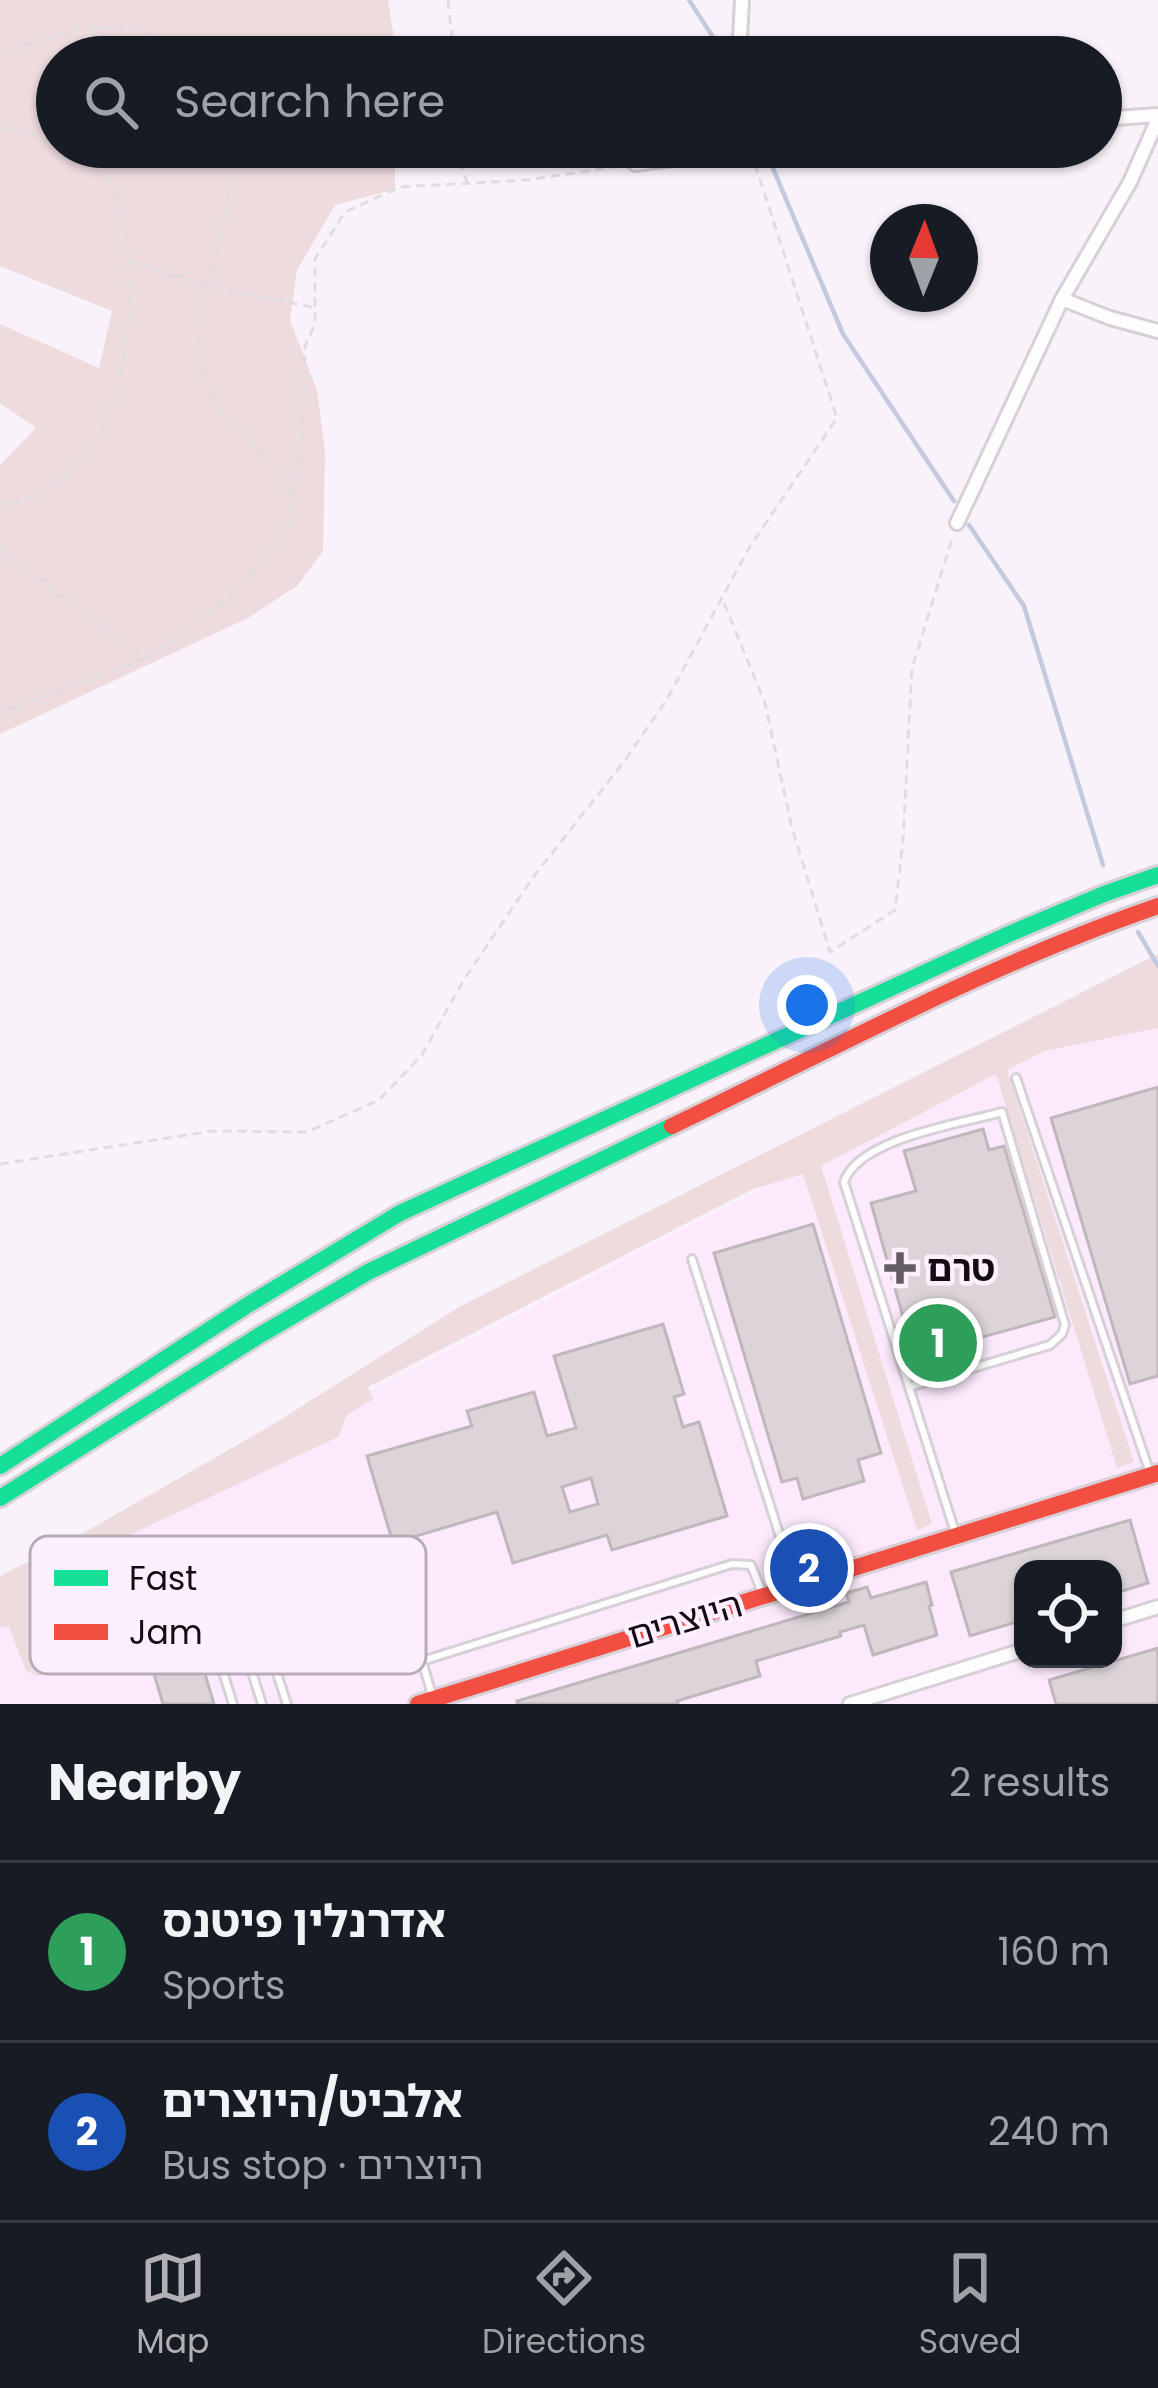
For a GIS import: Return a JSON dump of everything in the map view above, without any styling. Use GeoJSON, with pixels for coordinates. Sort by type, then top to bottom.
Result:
{"type":"FeatureCollection","features":[{"type":"Feature","properties":{"kind":"main road"},"geometry":{"type":"LineString","coordinates":[[0,1466],[260,1297],[400,1213],[1009,934],[1158,875]]}},
{"type":"Feature","properties":{"kind":"main road"},"geometry":{"type":"LineString","coordinates":[[0,1498],[368,1272],[975,981],[1158,906]]}},
{"type":"Feature","properties":{"kind":"main road","name":"היוצרים"},"geometry":{"type":"LineString","coordinates":[[426,1702],[1154,1474]]}},
{"type":"Feature","properties":{"kind":"street"},"geometry":{"type":"LineString","coordinates":[[740,36],[742,0]]}},
{"type":"Feature","properties":{"kind":"street"},"geometry":{"type":"LineString","coordinates":[[957,523],[1062,299],[1130,182],[1158,117],[1122,118]]}},
{"type":"Feature","properties":{"kind":"street"},"geometry":{"type":"LineString","coordinates":[[1062,299],[1158,331]]}},
{"type":"Feature","properties":{"kind":"street"},"geometry":{"type":"LineString","coordinates":[[1122,1619],[1158,1607]]}},
{"type":"Feature","properties":{"kind":"street"},"geometry":{"type":"LineString","coordinates":[[850,1704],[1014,1653]]}},
{"type":"Feature","properties":{"kind":"lane"},"geometry":{"type":"LineString","coordinates":[[1016,1078],[1154,1474]]}},
{"type":"Feature","properties":{"kind":"lane"},"geometry":{"type":"LineString","coordinates":[[909,1387],[1044,1347],[1057,1341],[1065,1325],[1003,1112],[886,1144],[866,1154],[844,1182],[956,1536]]}},
{"type":"Feature","properties":{"kind":"lane"},"geometry":{"type":"LineString","coordinates":[[692,1258],[796,1586]]}},
{"type":"Feature","properties":{"kind":"lane"},"geometry":{"type":"LineString","coordinates":[[426,1660],[732,1564],[751,1565],[764,1596]]}},
{"type":"Feature","properties":{"kind":"lane"},"geometry":{"type":"LineString","coordinates":[[224,1674],[233,1704]]}},
{"type":"Feature","properties":{"kind":"lane"},"geometry":{"type":"LineString","coordinates":[[253,1674],[262,1704]]}},
{"type":"Feature","properties":{"kind":"lane"},"geometry":{"type":"LineString","coordinates":[[276,1674],[286,1704]]}},
{"type":"Feature","properties":{"kind":"path"},"geometry":{"type":"LineString","coordinates":[[448,0],[452,36]]}},
{"type":"Feature","properties":{"kind":"path"},"geometry":{"type":"LineString","coordinates":[[55,36],[78,29],[135,28],[152,36]]}},
{"type":"Feature","properties":{"kind":"path"},"geometry":{"type":"LineString","coordinates":[[0,53],[36,42]]}},
{"type":"Feature","properties":{"kind":"path"},"geometry":{"type":"LineString","coordinates":[[0,127],[36,136]]}},
{"type":"Feature","properties":{"kind":"path"},"geometry":{"type":"LineString","coordinates":[[0,505],[45,495],[90,453],[120,386],[130,308],[126,230],[109,177],[93,168]]}},
{"type":"Feature","properties":{"kind":"path"},"geometry":{"type":"LineString","coordinates":[[234,168],[196,353],[218,409],[272,463],[292,500]]}},
{"type":"Feature","properties":{"kind":"path"},"geometry":{"type":"LineString","coordinates":[[462,168],[467,183]]}},
{"type":"Feature","properties":{"kind":"path"},"geometry":{"type":"LineString","coordinates":[[0,712],[145,659],[228,599],[288,527],[302,443],[305,346],[315,324],[315,259],[345,212],[400,187],[527,180],[607,168]]}},
{"type":"Feature","properties":{"kind":"path"},"geometry":{"type":"LineString","coordinates":[[0,1164],[213,1131],[307,1132],[379,1100],[422,1055],[463,981],[534,876],[667,701],[749,548],[837,418],[760,168]]}},
{"type":"Feature","properties":{"kind":"path"},"geometry":{"type":"LineString","coordinates":[[128,260],[207,286],[315,308]]}},
{"type":"Feature","properties":{"kind":"path"},"geometry":{"type":"LineString","coordinates":[[723,600],[765,703],[792,828],[830,952],[895,910],[912,668],[957,523]]}},
{"type":"Feature","properties":{"kind":"path"},"geometry":{"type":"LineString","coordinates":[[0,549],[145,659]]}},
{"type":"Feature","properties":{"kind":"shaded area"},"geometry":{"type":"Polygon","coordinates":[[[0,0],[388,0],[394,36],[36,36],[36,168],[395,168],[395,189],[335,205],[297,270],[290,320],[317,390],[325,453],[323,551],[297,586],[248,618],[0,734],[0,465],[36,428],[0,403],[0,324],[99,368],[112,311],[0,266],[0,0]]]}},
{"type":"Feature","properties":{"kind":"shaded area"},"geometry":{"type":"Polygon","coordinates":[[[1158,954],[1158,1028],[1044,1051],[1007,1070],[1134,1462],[1117,1468],[996,1074],[821,1166],[932,1524],[917,1530],[803,1174],[751,1190],[368,1387],[373,1399],[347,1415],[338,1437],[128,1536],[78,1536],[272,1425],[459,1307],[1158,954]]]}},
{"type":"Feature","properties":{"kind":"shaded area"},"geometry":{"type":"Polygon","coordinates":[[[1158,984],[1158,1704],[0,1704],[0,1582],[30,1567],[30,1674],[426,1674],[426,1536],[89,1536],[1158,984]]]}},
{"type":"Feature","properties":{"kind":"shaded area"},"geometry":{"type":"Polygon","coordinates":[[[30,1561],[30,1673],[9,1626],[0,1628],[0,1576],[30,1561]]]}},
{"type":"Feature","properties":{"kind":"building"},"geometry":{"type":"Polygon","coordinates":[[[1158,1087],[1158,1376],[1130,1384],[1051,1118],[1158,1087]]]}},
{"type":"Feature","properties":{"kind":"building"},"geometry":{"type":"Polygon","coordinates":[[[983,1129],[989,1150],[1004,1146],[1055,1317],[914,1356],[871,1203],[916,1191],[904,1151],[983,1129]]]}},
{"type":"Feature","properties":{"kind":"building"},"geometry":{"type":"Polygon","coordinates":[[[813,1224],[881,1453],[858,1460],[864,1481],[803,1499],[797,1478],[782,1482],[714,1253],[813,1224]]]}},
{"type":"Feature","properties":{"kind":"building"},"geometry":{"type":"Polygon","coordinates":[[[663,1324],[684,1394],[674,1397],[683,1427],[699,1422],[727,1516],[612,1550],[607,1535],[513,1563],[497,1512],[416,1536],[391,1536],[367,1456],[472,1426],[467,1411],[534,1392],[547,1436],[576,1428],[554,1356],[663,1324]],[[591,1478],[562,1487],[570,1512],[598,1504],[591,1478]]]}},
{"type":"Feature","properties":{"kind":"building"},"geometry":{"type":"Polygon","coordinates":[[[1130,1520],[1148,1583],[1122,1591],[1122,1560],[1014,1560],[1014,1623],[970,1636],[951,1572],[1130,1520]]]}},
{"type":"Feature","properties":{"kind":"building"},"geometry":{"type":"Polygon","coordinates":[[[926,1582],[937,1635],[873,1655],[864,1625],[756,1661],[760,1676],[678,1704],[517,1704],[849,1602],[846,1593],[867,1587],[871,1598],[926,1582]]]}},
{"type":"Feature","properties":{"kind":"building"},"geometry":{"type":"Polygon","coordinates":[[[1158,1648],[1158,1704],[1056,1704],[1049,1680],[1090,1668],[1122,1668],[1122,1659],[1158,1648]]]}},
{"type":"Feature","properties":{"kind":"building"},"geometry":{"type":"Polygon","coordinates":[[[154,1674],[205,1674],[214,1704],[163,1704],[154,1674]]]}},
{"type":"Feature","properties":{"kind":"waterway"},"geometry":{"type":"LineString","coordinates":[[689,0],[712,36]]}},
{"type":"Feature","properties":{"kind":"waterway"},"geometry":{"type":"LineString","coordinates":[[773,168],[843,334],[954,501]]}},
{"type":"Feature","properties":{"kind":"waterway"},"geometry":{"type":"LineString","coordinates":[[969,525],[1024,606],[1103,865]]}},
{"type":"Feature","properties":{"kind":"waterway"},"geometry":{"type":"LineString","coordinates":[[1138,932],[1158,966]]}},
{"type":"Feature","properties":{"kind":"traffic: fast"},"geometry":{"type":"LineString","coordinates":[[0,1466],[246,1306],[400,1213],[1009,934],[1158,875]]}},
{"type":"Feature","properties":{"kind":"traffic: fast"},"geometry":{"type":"LineString","coordinates":[[0,1498],[368,1272],[672,1126]]}},
{"type":"Feature","properties":{"kind":"traffic: jam"},"geometry":{"type":"LineString","coordinates":[[672,1126],[973,981],[1158,906]]}},
{"type":"Feature","properties":{"kind":"traffic: jam"},"geometry":{"type":"LineString","coordinates":[[418,1704],[1158,1473]]}},
{"type":"Feature","properties":{"kind":"place","name":"טרם"},"geometry":{"type":"Point","coordinates":[900,1268]}},
{"type":"Feature","properties":{"kind":"place","name":"אדרנלין פיטנס"},"geometry":{"type":"Point","coordinates":[938,1343]}},
{"type":"Feature","properties":{"kind":"place","name":"אלביט/היוצרים"},"geometry":{"type":"Point","coordinates":[809,1568]}}]}
